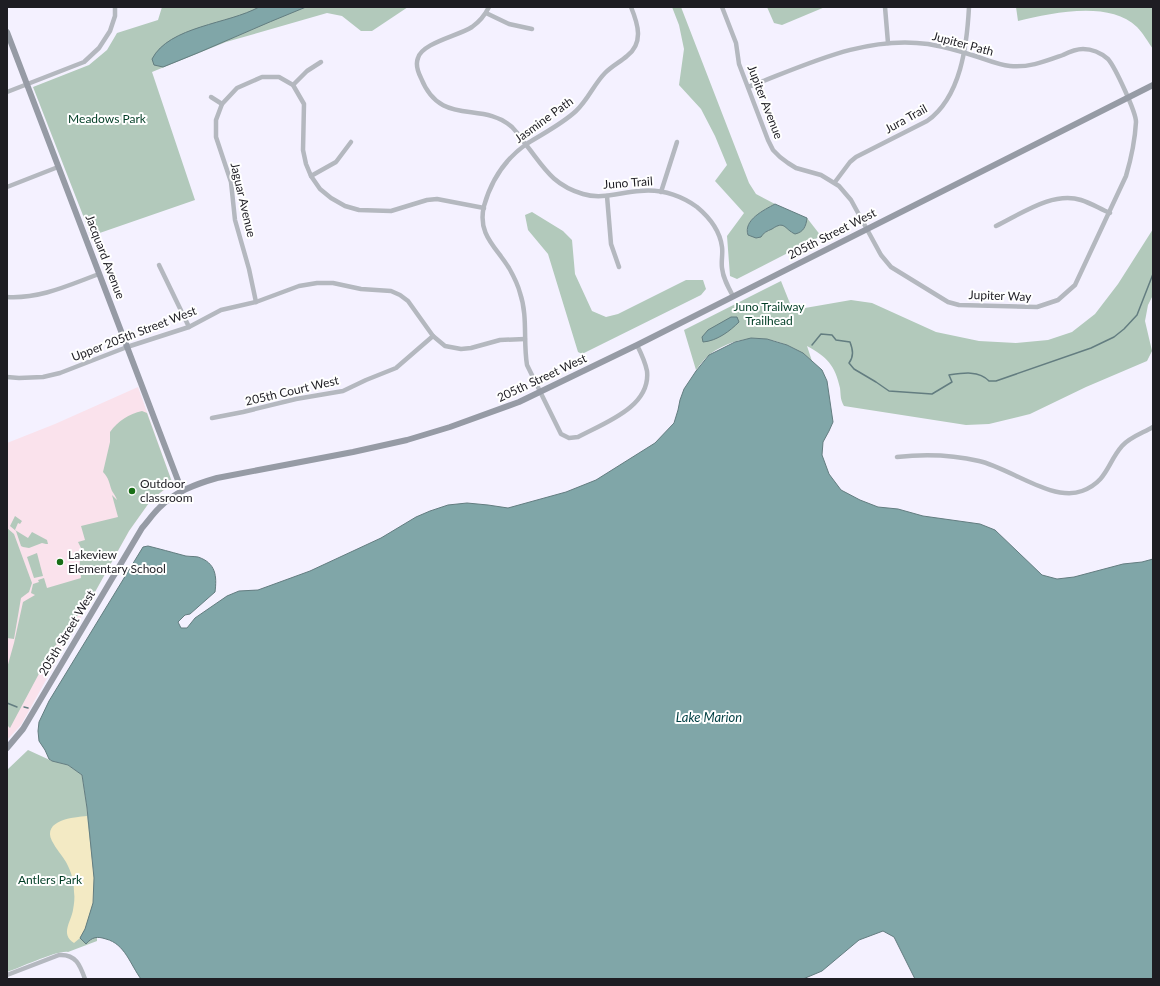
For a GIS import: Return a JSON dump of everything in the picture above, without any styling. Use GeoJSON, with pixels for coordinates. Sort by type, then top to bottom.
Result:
{"type":"FeatureCollection","features":[{"type":"Feature","properties":{"kind":"street"},"geometry":{"type":"LineString","coordinates":[[7,92],[84,62],[99,48],[110,31],[115,16],[115,7]]}},
{"type":"Feature","properties":{"kind":"street"},"geometry":{"type":"LineString","coordinates":[[489,7],[486,13],[510,24],[532,29]]}},
{"type":"Feature","properties":{"kind":"street","name":"Jasmine Path"},"geometry":{"type":"LineString","coordinates":[[631,7],[638,23],[639,31],[637,42],[632,52],[605,73],[598,81],[588,98],[575,112],[526,144],[511,157],[499,173],[489,191],[484,208],[482,223],[486,237],[509,268],[520,293],[525,313],[527,365],[561,434],[569,438],[578,437],[628,410],[640,397],[646,385],[647,372],[644,360],[637,345]]}},
{"type":"Feature","properties":{"kind":"street","name":"Jupiter Avenue"},"geometry":{"type":"LineString","coordinates":[[722,7],[736,43],[739,64],[773,150],[788,164],[796,168],[821,175],[835,182],[852,200],[867,229]]}},
{"type":"Feature","properties":{"kind":"street"},"geometry":{"type":"LineString","coordinates":[[885,7],[888,43]]}},
{"type":"Feature","properties":{"kind":"street","name":"Jura Trail"},"geometry":{"type":"LineString","coordinates":[[835,182],[850,162],[856,157],[922,124],[938,112],[946,102],[952,91],[964,52],[967,36],[969,7]]}},
{"type":"Feature","properties":{"kind":"street","name":"Juno Trail"},"geometry":{"type":"LineString","coordinates":[[486,13],[471,28],[422,50],[417,60],[418,70],[427,90],[439,102],[457,111],[494,116],[512,127],[547,172],[562,185],[584,194],[607,196],[640,191],[662,192],[687,201],[697,208],[713,224],[721,240],[721,266],[723,275],[733,296]]}},
{"type":"Feature","properties":{"kind":"street","name":"Jacquard Avenue"},"geometry":{"type":"LineString","coordinates":[[7,32],[182,491]]}},
{"type":"Feature","properties":{"kind":"street","name":"Jupiter Path"},"geometry":{"type":"LineString","coordinates":[[748,87],[843,52],[866,46],[888,43],[927,44],[964,52],[998,64],[1020,67],[1032,66],[1079,49],[1090,49],[1099,53],[1108,60],[1128,98]]}},
{"type":"Feature","properties":{"kind":"street"},"geometry":{"type":"LineString","coordinates":[[321,62],[307,71],[293,85],[304,104],[303,150],[306,164],[311,176],[320,189],[331,198],[345,206],[360,210],[391,210],[427,200],[438,199],[484,208]]}},
{"type":"Feature","properties":{"kind":"street","name":"Jaguar Avenue"},"geometry":{"type":"LineString","coordinates":[[256,302],[250,269],[235,220],[231,182],[216,137],[216,120],[222,104],[237,88],[262,77],[278,77],[293,85]]}},
{"type":"Feature","properties":{"kind":"street","name":"205th Street West"},"geometry":{"type":"LineString","coordinates":[[7,748],[23,729],[142,528],[159,507],[182,491],[199,483],[217,478],[407,440],[474,419],[540,393],[1153,85]]}},
{"type":"Feature","properties":{"kind":"street"},"geometry":{"type":"LineString","coordinates":[[212,97],[222,104]]}},
{"type":"Feature","properties":{"kind":"street","name":"Jupiter Way"},"geometry":{"type":"LineString","coordinates":[[867,229],[881,255],[892,267],[948,302],[959,305],[1036,307],[1058,300],[1075,285],[1126,176],[1130,163],[1136,121],[1128,98]]}},
{"type":"Feature","properties":{"kind":"street"},"geometry":{"type":"LineString","coordinates":[[311,176],[336,162],[351,142]]}},
{"type":"Feature","properties":{"kind":"street"},"geometry":{"type":"LineString","coordinates":[[662,192],[677,142]]}},
{"type":"Feature","properties":{"kind":"street"},"geometry":{"type":"LineString","coordinates":[[7,187],[58,167]]}},
{"type":"Feature","properties":{"kind":"street"},"geometry":{"type":"LineString","coordinates":[[607,196],[611,244],[618,267]]}},
{"type":"Feature","properties":{"kind":"street"},"geometry":{"type":"LineString","coordinates":[[996,226],[1046,202],[1060,198],[1080,200],[1110,213]]}},
{"type":"Feature","properties":{"kind":"street"},"geometry":{"type":"LineString","coordinates":[[160,265],[189,327]]}},
{"type":"Feature","properties":{"kind":"street"},"geometry":{"type":"LineString","coordinates":[[7,297],[19,298],[40,295],[99,274]]}},
{"type":"Feature","properties":{"kind":"street","name":"Upper 205th Street West"},"geometry":{"type":"LineString","coordinates":[[7,377],[44,377],[60,373],[127,347],[189,327],[221,310],[256,302],[299,286],[317,283],[333,283],[360,289],[391,291],[400,295],[408,301],[433,336],[445,346],[461,349],[471,348],[500,340],[526,339]]}},
{"type":"Feature","properties":{"kind":"street","name":"205th Court West"},"geometry":{"type":"LineString","coordinates":[[212,418],[249,411],[296,399],[343,391],[396,368],[433,336]]}},
{"type":"Feature","properties":{"kind":"street"},"geometry":{"type":"LineString","coordinates":[[897,457],[923,455],[978,461],[1002,468],[1048,490],[1060,493],[1073,493],[1082,491],[1097,483],[1108,471],[1114,457],[1123,445],[1129,440],[1153,427]]}},
{"type":"Feature","properties":{"kind":"street"},"geometry":{"type":"LineString","coordinates":[[7,975],[59,955],[66,955],[74,958],[82,969],[85,979]]}},
{"type":"Feature","properties":{"kind":"shaded area","name":"Lakeview Elementary School"},"geometry":{"type":"Polygon","coordinates":[[[138,387],[172,482],[170,486],[151,500],[129,531],[21,725],[7,740],[7,443],[55,424],[138,387]]]}},
{"type":"Feature","properties":{"kind":"green space","name":"Meadows Park"},"geometry":{"type":"Polygon","coordinates":[[[162,7],[408,7],[372,31],[361,31],[342,16],[327,13],[226,42],[152,72],[195,200],[91,236],[33,87],[89,65],[107,50],[117,33],[158,20],[162,7]]]}},
{"type":"Feature","properties":{"kind":"green space"},"geometry":{"type":"Polygon","coordinates":[[[672,7],[681,7],[749,183],[756,194],[775,204],[760,212],[751,220],[747,230],[748,235],[762,234],[782,225],[788,228],[792,233],[805,227],[807,218],[821,236],[737,279],[730,276],[727,236],[744,213],[715,181],[727,165],[715,136],[701,109],[679,85],[684,49],[679,25],[672,7]]]}},
{"type":"Feature","properties":{"kind":"green space"},"geometry":{"type":"Polygon","coordinates":[[[767,7],[825,7],[782,25],[774,23],[767,7]]]}},
{"type":"Feature","properties":{"kind":"green space"},"geometry":{"type":"Polygon","coordinates":[[[1016,7],[1153,7],[1153,49],[1137,27],[1125,19],[1111,14],[1096,11],[1063,12],[1018,21],[1016,7]]]}},
{"type":"Feature","properties":{"kind":"green space"},"geometry":{"type":"Polygon","coordinates":[[[532,212],[563,231],[572,240],[575,274],[592,311],[606,317],[618,314],[686,280],[703,280],[706,289],[701,295],[582,354],[578,352],[548,254],[528,230],[525,215],[532,212]]]}},
{"type":"Feature","properties":{"kind":"green space","name":"Juno Trailway Trailhead"},"geometry":{"type":"Polygon","coordinates":[[[1153,229],[1153,295],[1148,305],[1145,321],[1152,351],[1147,361],[1086,387],[1030,414],[989,424],[966,425],[844,406],[841,399],[836,373],[833,368],[825,358],[807,346],[812,361],[800,352],[776,341],[749,339],[736,341],[723,346],[710,354],[696,370],[684,330],[781,281],[791,306],[805,308],[851,300],[872,303],[936,332],[979,341],[1016,343],[1048,340],[1072,332],[1095,314],[1118,284],[1153,229]]]}},
{"type":"Feature","properties":{"kind":"green space"},"geometry":{"type":"Polygon","coordinates":[[[142,411],[147,413],[172,482],[151,500],[129,531],[95,592],[50,653],[10,728],[7,725],[7,668],[23,602],[35,595],[31,593],[33,584],[39,582],[38,580],[44,578],[47,588],[81,578],[80,555],[83,549],[78,542],[85,540],[81,526],[118,517],[112,495],[117,500],[116,497],[112,491],[108,479],[103,472],[110,442],[110,432],[124,418],[142,411]]]}},
{"type":"Feature","properties":{"kind":"green space"},"geometry":{"type":"Polygon","coordinates":[[[15,516],[22,521],[20,524],[18,523],[15,530],[28,538],[32,532],[47,540],[48,544],[42,543],[29,548],[21,546],[16,531],[10,526],[15,516]]]}},
{"type":"Feature","properties":{"kind":"green space"},"geometry":{"type":"Polygon","coordinates":[[[7,528],[14,534],[32,583],[29,592],[21,598],[14,639],[7,638],[7,528]]]}},
{"type":"Feature","properties":{"kind":"green space"},"geometry":{"type":"Polygon","coordinates":[[[37,553],[43,576],[34,578],[27,557],[37,553]]]}},
{"type":"Feature","properties":{"kind":"green space","name":"Antlers Park"},"geometry":{"type":"Polygon","coordinates":[[[28,750],[52,761],[68,765],[82,775],[94,878],[91,938],[97,937],[97,941],[68,952],[47,956],[7,972],[7,770],[28,750]]]}},
{"type":"Feature","properties":{"kind":"sand"},"geometry":{"type":"Polygon","coordinates":[[[87,816],[94,878],[93,903],[85,929],[80,938],[74,943],[68,936],[67,932],[74,903],[73,880],[68,865],[52,841],[50,834],[51,828],[61,821],[75,817],[87,816]]]}},
{"type":"Feature","properties":{"kind":"water"},"geometry":{"type":"Polygon","coordinates":[[[259,7],[306,7],[163,67],[154,65],[152,59],[160,48],[172,39],[201,27],[232,18],[259,7]]]}},
{"type":"Feature","properties":{"kind":"water"},"geometry":{"type":"Polygon","coordinates":[[[775,204],[807,218],[805,226],[802,230],[795,234],[784,226],[780,225],[765,232],[761,237],[756,238],[748,235],[747,230],[751,220],[760,212],[775,204]]]}},
{"type":"Feature","properties":{"kind":"water"},"geometry":{"type":"Polygon","coordinates":[[[731,317],[737,317],[739,322],[732,329],[713,340],[703,342],[702,337],[708,330],[731,317]]]}},
{"type":"Feature","properties":{"kind":"water","name":"Lake Marion"},"geometry":{"type":"Polygon","coordinates":[[[751,338],[767,339],[787,345],[803,353],[822,370],[827,381],[833,422],[823,442],[822,455],[829,474],[841,490],[878,507],[898,509],[923,516],[980,524],[995,530],[1042,575],[1057,579],[1074,577],[1123,564],[1153,559],[1153,979],[915,979],[894,937],[883,931],[859,940],[822,971],[803,979],[141,979],[123,950],[118,945],[103,938],[97,937],[90,940],[86,944],[80,938],[85,929],[93,903],[94,878],[82,775],[68,765],[49,759],[39,741],[39,722],[49,701],[143,547],[148,546],[184,556],[198,557],[212,566],[216,581],[215,592],[190,614],[185,615],[178,622],[181,628],[187,628],[195,618],[227,596],[239,591],[258,590],[310,571],[381,538],[416,517],[430,511],[448,505],[467,503],[508,508],[566,492],[596,480],[655,443],[674,423],[684,389],[709,355],[735,342],[751,338]]]}},
{"type":"Feature","properties":{"kind":"waterway"},"geometry":{"type":"LineString","coordinates":[[812,345],[821,334],[832,335],[836,340],[850,342],[852,348],[852,358],[849,363],[854,369],[889,391],[932,394],[952,382],[949,375],[959,374],[970,373],[980,375],[989,381],[996,381],[1091,348],[1114,337],[1137,315],[1153,274]]}},
{"type":"Feature","properties":{"kind":"waterway"},"geometry":{"type":"LineString","coordinates":[[7,703],[17,707]]}},
{"type":"Feature","properties":{"kind":"waterway"},"geometry":{"type":"LineString","coordinates":[[24,707],[28,708]]}},
{"type":"Feature","properties":{"kind":"place","name":"Outdoor classroom"},"geometry":{"type":"Point","coordinates":[132,491]}},
{"type":"Feature","properties":{"kind":"place","name":"Lakeview Elementary School"},"geometry":{"type":"Point","coordinates":[60,562]}}]}
